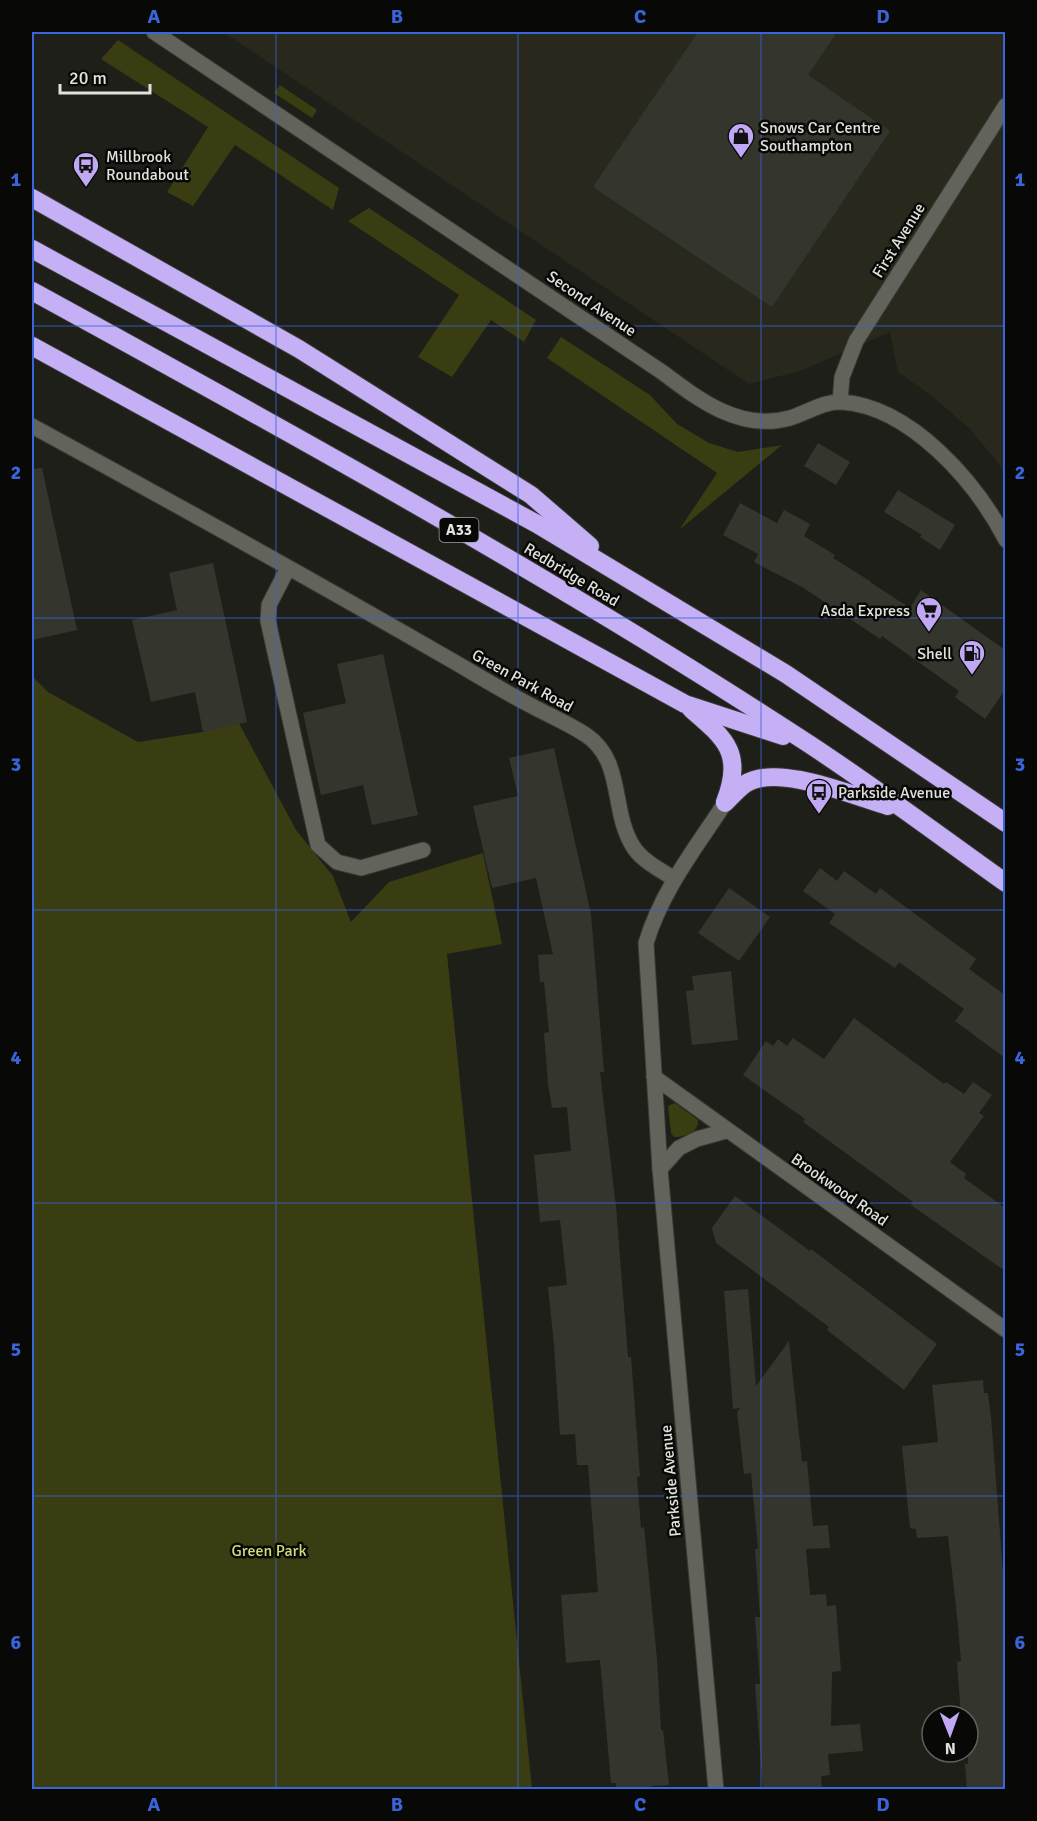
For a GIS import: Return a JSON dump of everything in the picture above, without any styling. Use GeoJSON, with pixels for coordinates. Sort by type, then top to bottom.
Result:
{"type":"FeatureCollection","features":[{"type":"Feature","properties":{"kind":"highway","name":"A33"},"geometry":{"type":"LineString","coordinates":[[32,198],[299,350],[531,495],[623,574]]}},
{"type":"Feature","properties":{"kind":"highway","name":"Redbridge Road"},"geometry":{"type":"LineString","coordinates":[[32,249],[537,524],[623,574],[786,674],[1005,823]]}},
{"type":"Feature","properties":{"kind":"highway","name":"Redbridge Road"},"geometry":{"type":"LineString","coordinates":[[32,291],[367,476],[597,611],[811,745],[1005,883]]}},
{"type":"Feature","properties":{"kind":"highway","name":"A33"},"geometry":{"type":"LineString","coordinates":[[32,346],[685,704],[811,745]]}},
{"type":"Feature","properties":{"kind":"highway"},"geometry":{"type":"LineString","coordinates":[[685,704],[718,732],[728,745],[732,760],[732,777],[725,804]]}},
{"type":"Feature","properties":{"kind":"highway"},"geometry":{"type":"LineString","coordinates":[[725,804],[745,784],[764,777],[779,776],[800,780],[904,811]]}},
{"type":"Feature","properties":{"kind":"street","name":"Second Avenue"},"geometry":{"type":"LineString","coordinates":[[154,32],[662,372],[695,397],[725,413],[758,422],[789,418],[817,406],[840,402],[878,410],[926,439],[965,478],[994,517],[1005,540]]}},
{"type":"Feature","properties":{"kind":"street","name":"First Avenue"},"geometry":{"type":"LineString","coordinates":[[840,402],[842,377],[856,341],[1005,105]]}},
{"type":"Feature","properties":{"kind":"street","name":"Green Park Road"},"geometry":{"type":"LineString","coordinates":[[32,426],[585,734],[602,747],[609,760],[628,837],[646,860],[673,879]]}},
{"type":"Feature","properties":{"kind":"street"},"geometry":{"type":"LineString","coordinates":[[288,568],[269,605],[268,621],[318,845],[338,862],[361,868],[423,850]]}},
{"type":"Feature","properties":{"kind":"street","name":"Parkside Avenue"},"geometry":{"type":"LineString","coordinates":[[716,1790],[660,1169],[646,943],[653,920],[673,879],[725,804]]}},
{"type":"Feature","properties":{"kind":"street","name":"Brookwood Road"},"geometry":{"type":"LineString","coordinates":[[654,1077],[1005,1330]]}},
{"type":"Feature","properties":{"kind":"street"},"geometry":{"type":"LineString","coordinates":[[660,1169],[679,1148],[696,1139],[726,1131]]}},
{"type":"Feature","properties":{"kind":"shaded area"},"geometry":{"type":"Polygon","coordinates":[[[223,32],[1005,32],[1005,474],[969,428],[933,397],[898,372],[890,332],[803,370],[749,384],[223,32]]]}},
{"type":"Feature","properties":{"kind":"green space"},"geometry":{"type":"Polygon","coordinates":[[[118,40],[339,188],[333,210],[235,145],[193,206],[167,192],[208,127],[101,59],[118,40]]]}},
{"type":"Feature","properties":{"kind":"green space"},"geometry":{"type":"Polygon","coordinates":[[[280,85],[317,110],[312,118],[274,93],[280,85]]]}},
{"type":"Feature","properties":{"kind":"green space"},"geometry":{"type":"Polygon","coordinates":[[[369,208],[536,320],[524,342],[491,320],[452,377],[418,357],[459,295],[348,221],[369,208]]]}},
{"type":"Feature","properties":{"kind":"green space"},"geometry":{"type":"Polygon","coordinates":[[[561,337],[650,395],[677,424],[709,443],[738,452],[782,445],[679,530],[717,473],[547,358],[561,337]]]}},
{"type":"Feature","properties":{"kind":"green space","name":"Green Park"},"geometry":{"type":"Polygon","coordinates":[[[32,676],[48,692],[138,742],[203,732],[239,723],[296,830],[333,876],[351,922],[389,882],[483,853],[502,944],[447,954],[532,1789],[32,1789],[32,676]]]}},
{"type":"Feature","properties":{"kind":"green space"},"geometry":{"type":"Polygon","coordinates":[[[675,1103],[698,1120],[698,1124],[694,1131],[674,1137],[671,1133],[668,1106],[675,1103]]]}},
{"type":"Feature","properties":{"kind":"building","name":"Snows Car Centre Southampton"},"geometry":{"type":"Polygon","coordinates":[[[698,32],[837,32],[808,75],[890,131],[772,307],[593,187],[698,32]]]}},
{"type":"Feature","properties":{"kind":"building"},"geometry":{"type":"Polygon","coordinates":[[[818,443],[850,462],[836,485],[804,466],[818,443]]]}},
{"type":"Feature","properties":{"kind":"building"},"geometry":{"type":"Polygon","coordinates":[[[42,468],[77,630],[32,640],[32,469],[42,468]]]}},
{"type":"Feature","properties":{"kind":"building"},"geometry":{"type":"Polygon","coordinates":[[[898,490],[955,525],[940,550],[920,537],[922,535],[884,512],[898,490]]]}},
{"type":"Feature","properties":{"kind":"building"},"geometry":{"type":"Polygon","coordinates":[[[740,503],[777,523],[784,510],[810,524],[804,536],[835,555],[833,558],[910,608],[921,590],[1005,650],[1005,690],[985,719],[955,697],[959,691],[882,636],[880,639],[802,587],[754,562],[758,554],[723,535],[740,503]]]}},
{"type":"Feature","properties":{"kind":"building"},"geometry":{"type":"Polygon","coordinates":[[[213,563],[247,722],[203,732],[195,692],[151,702],[132,620],[177,610],[169,573],[213,563]]]}},
{"type":"Feature","properties":{"kind":"building"},"geometry":{"type":"Polygon","coordinates":[[[383,654],[418,815],[372,825],[363,785],[321,795],[303,713],[346,703],[337,664],[383,654]]]}},
{"type":"Feature","properties":{"kind":"building"},"geometry":{"type":"Polygon","coordinates":[[[554,748],[591,914],[604,1072],[600,1072],[616,1207],[628,1357],[631,1357],[640,1476],[637,1477],[641,1528],[644,1527],[657,1659],[661,1730],[663,1730],[669,1785],[651,1786],[651,1790],[616,1790],[616,1783],[611,1783],[600,1660],[566,1663],[561,1595],[598,1592],[588,1465],[577,1465],[575,1434],[560,1435],[548,1287],[567,1285],[560,1220],[540,1222],[534,1155],[571,1151],[567,1107],[552,1108],[548,1084],[544,1033],[549,1032],[544,982],[540,982],[538,955],[553,954],[536,878],[492,888],[473,806],[518,796],[509,758],[554,748]]]}},
{"type":"Feature","properties":{"kind":"building"},"geometry":{"type":"Polygon","coordinates":[[[820,868],[837,881],[844,871],[876,894],[880,888],[976,959],[969,969],[1005,995],[1005,1058],[955,1021],[964,1009],[899,962],[895,968],[829,923],[835,914],[803,891],[820,868]]]}},
{"type":"Feature","properties":{"kind":"building"},"geometry":{"type":"Polygon","coordinates":[[[729,888],[770,917],[739,961],[698,933],[729,888]]]}},
{"type":"Feature","properties":{"kind":"building"},"geometry":{"type":"Polygon","coordinates":[[[731,971],[738,1040],[692,1045],[686,991],[694,990],[692,976],[731,971]]]}},
{"type":"Feature","properties":{"kind":"building"},"geometry":{"type":"Polygon","coordinates":[[[854,1018],[944,1084],[946,1082],[964,1094],[973,1082],[992,1095],[979,1113],[984,1116],[950,1162],[966,1174],[964,1178],[1005,1208],[1005,1271],[911,1205],[913,1202],[803,1122],[805,1119],[743,1075],[766,1041],[773,1046],[778,1039],[787,1046],[793,1038],[824,1059],[854,1018]]]}},
{"type":"Feature","properties":{"kind":"building"},"geometry":{"type":"Polygon","coordinates":[[[735,1196],[810,1251],[811,1249],[937,1344],[904,1390],[827,1330],[829,1327],[716,1243],[712,1228],[735,1196]]]}},
{"type":"Feature","properties":{"kind":"building"},"geometry":{"type":"Polygon","coordinates":[[[748,1289],[756,1386],[789,1341],[802,1462],[807,1461],[813,1526],[828,1525],[830,1548],[806,1549],[810,1595],[826,1594],[827,1606],[836,1605],[841,1671],[832,1672],[831,1726],[860,1724],[863,1751],[828,1754],[830,1775],[821,1776],[822,1790],[763,1790],[755,1684],[760,1684],[755,1617],[760,1617],[755,1549],[758,1549],[751,1473],[744,1474],[737,1412],[740,1408],[733,1409],[724,1291],[748,1289]]]}},
{"type":"Feature","properties":{"kind":"building"},"geometry":{"type":"Polygon","coordinates":[[[983,1380],[984,1393],[988,1393],[1005,1597],[1005,1790],[967,1790],[965,1764],[980,1764],[980,1704],[960,1704],[957,1662],[961,1661],[948,1536],[917,1538],[916,1529],[910,1528],[902,1446],[938,1442],[932,1385],[983,1380]]]}},
{"type":"Feature","properties":{"kind":"place","name":"Snows Car Centre Southampton"},"geometry":{"type":"Point","coordinates":[741,159]}},
{"type":"Feature","properties":{"kind":"place","name":"Millbrook Roundabout"},"geometry":{"type":"Point","coordinates":[86,188]}},
{"type":"Feature","properties":{"kind":"place","name":"Asda Express"},"geometry":{"type":"Point","coordinates":[929,633]}},
{"type":"Feature","properties":{"kind":"place","name":"Shell"},"geometry":{"type":"Point","coordinates":[972,676]}},
{"type":"Feature","properties":{"kind":"place","name":"Parkside Avenue"},"geometry":{"type":"Point","coordinates":[819,815]}}]}
